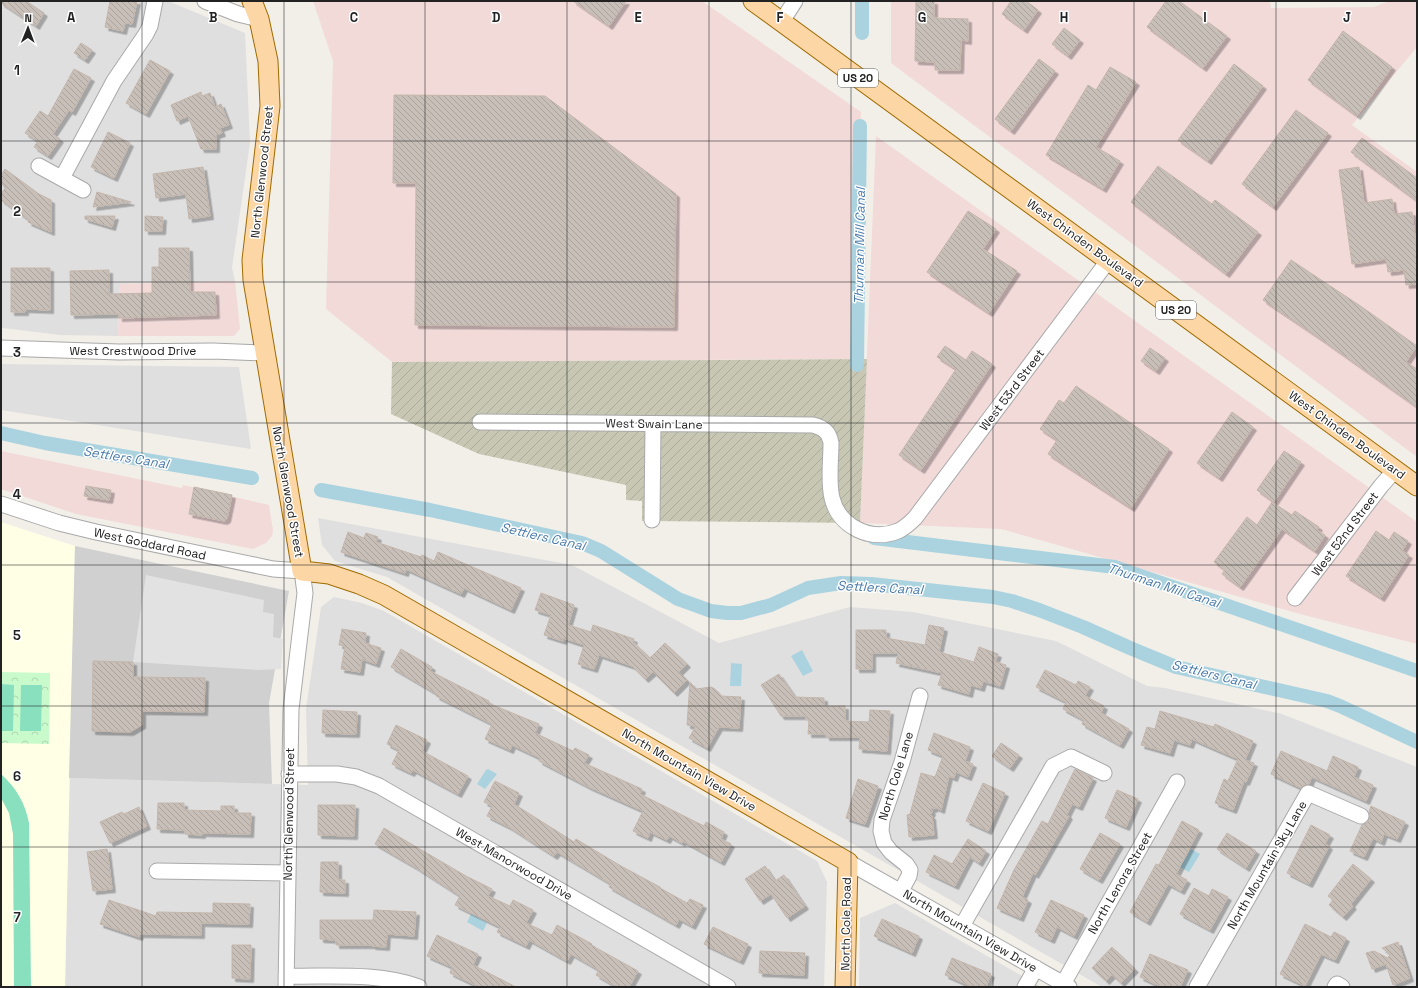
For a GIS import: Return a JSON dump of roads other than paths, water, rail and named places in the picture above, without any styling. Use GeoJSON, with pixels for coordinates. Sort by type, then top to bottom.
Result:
{"type":"FeatureCollection","features":[{"type":"Feature","properties":{"kind":"main road","name":"North Glenwood Street"},"geometry":{"type":"LineString","coordinates":[[252,1],[259,19],[268,60],[270,106],[252,260],[253,280],[302,571]]}},
{"type":"Feature","properties":{"kind":"main road","name":"West Chinden Boulevard"},"geometry":{"type":"LineString","coordinates":[[753,1],[1417,486]]}},
{"type":"Feature","properties":{"kind":"main road","name":"North Mountain View Drive"},"geometry":{"type":"LineString","coordinates":[[302,571],[329,574],[360,584],[384,595],[848,862]]}},
{"type":"Feature","properties":{"kind":"main road","name":"North Cole Road"},"geometry":{"type":"LineString","coordinates":[[845,987],[848,862]]}},
{"type":"Feature","properties":{"kind":"street"},"geometry":{"type":"LineString","coordinates":[[62,178],[114,81],[146,34],[150,26],[155,1]]}},
{"type":"Feature","properties":{"kind":"street"},"geometry":{"type":"LineString","coordinates":[[205,1],[234,13],[259,19]]}},
{"type":"Feature","properties":{"kind":"street"},"geometry":{"type":"LineString","coordinates":[[782,21],[795,1]]}},
{"type":"Feature","properties":{"kind":"street"},"geometry":{"type":"LineString","coordinates":[[39,166],[82,190]]}},
{"type":"Feature","properties":{"kind":"street","name":"West 53rd Street"},"geometry":{"type":"LineString","coordinates":[[826,431],[830,437],[831,443],[832,499],[843,518],[861,532],[872,534],[884,534],[898,531],[907,526],[915,518],[1108,261]]}},
{"type":"Feature","properties":{"kind":"street","name":"West Crestwood Drive"},"geometry":{"type":"LineString","coordinates":[[1,348],[119,352],[213,351],[265,353]]}},
{"type":"Feature","properties":{"kind":"street","name":"West Swain Lane"},"geometry":{"type":"LineString","coordinates":[[480,422],[813,425],[821,427],[826,431]]}},
{"type":"Feature","properties":{"kind":"street"},"geometry":{"type":"LineString","coordinates":[[652,520],[653,424]]}},
{"type":"Feature","properties":{"kind":"street","name":"West 52nd Street"},"geometry":{"type":"LineString","coordinates":[[1295,598],[1395,470]]}},
{"type":"Feature","properties":{"kind":"street","name":"West Goddard Road"},"geometry":{"type":"LineString","coordinates":[[1,504],[59,523],[96,532],[259,566],[302,571]]}},
{"type":"Feature","properties":{"kind":"street","name":"North Glenwood Street"},"geometry":{"type":"LineString","coordinates":[[286,982],[291,709],[305,593],[302,571]]}},
{"type":"Feature","properties":{"kind":"street","name":"North Cole Lane"},"geometry":{"type":"LineString","coordinates":[[901,892],[909,876],[910,870],[906,864],[890,852],[884,843],[881,831],[882,820],[902,762],[920,696]]}},
{"type":"Feature","properties":{"kind":"street"},"geometry":{"type":"LineString","coordinates":[[962,926],[1053,766],[1071,757],[1104,773]]}},
{"type":"Feature","properties":{"kind":"street","name":"West Manorwood Drive"},"geometry":{"type":"LineString","coordinates":[[290,774],[337,774],[356,777],[380,786],[721,985]]}},
{"type":"Feature","properties":{"kind":"street","name":"North Lenora Street"},"geometry":{"type":"LineString","coordinates":[[1066,985],[1177,782]]}},
{"type":"Feature","properties":{"kind":"street","name":"North Mountain Sky Lane"},"geometry":{"type":"LineString","coordinates":[[1197,987],[1308,794],[1361,816]]}},
{"type":"Feature","properties":{"kind":"street","name":"North Mountain View Drive"},"geometry":{"type":"LineString","coordinates":[[848,862],[1066,985]]}},
{"type":"Feature","properties":{"kind":"street"},"geometry":{"type":"LineString","coordinates":[[157,871],[288,873]]}},
{"type":"Feature","properties":{"kind":"street"},"geometry":{"type":"LineString","coordinates":[[1025,987],[1036,968]]}},
{"type":"Feature","properties":{"kind":"street"},"geometry":{"type":"LineString","coordinates":[[286,982],[383,978],[404,982],[419,987]]}},
{"type":"Feature","properties":{"kind":"street"},"geometry":{"type":"LineString","coordinates":[[1335,987],[1337,984],[1342,987]]}},
{"type":"Feature","properties":{"kind":"water"},"geometry":{"type":"Polygon","coordinates":[[[802,650],[813,671],[803,676],[791,656],[802,650]]]}},
{"type":"Feature","properties":{"kind":"water"},"geometry":{"type":"Polygon","coordinates":[[[731,663],[742,664],[741,686],[730,686],[731,663]]]}},
{"type":"Feature","properties":{"kind":"water"},"geometry":{"type":"Polygon","coordinates":[[[488,769],[497,774],[485,789],[477,784],[488,769]]]}},
{"type":"Feature","properties":{"kind":"water"},"geometry":{"type":"Polygon","coordinates":[[[1191,849],[1200,854],[1189,872],[1180,867],[1191,849]]]}},
{"type":"Feature","properties":{"kind":"water"},"geometry":{"type":"Polygon","coordinates":[[[471,914],[487,923],[483,931],[467,922],[471,914]]]}},
{"type":"Feature","properties":{"kind":"waterway","name":"Thurman Mill Canal"},"geometry":{"type":"LineString","coordinates":[[862,1],[862,33]]}},
{"type":"Feature","properties":{"kind":"waterway","name":"Thurman Mill Canal"},"geometry":{"type":"LineString","coordinates":[[857,365],[860,126]]}},
{"type":"Feature","properties":{"kind":"waterway","name":"Settlers Canal"},"geometry":{"type":"LineString","coordinates":[[1,433],[45,443],[252,478]]}},
{"type":"Feature","properties":{"kind":"waterway","name":"Settlers Canal"},"geometry":{"type":"LineString","coordinates":[[321,490],[430,510],[582,543],[601,551],[678,599],[711,611],[741,613],[771,605],[808,588],[841,583],[871,584],[993,597],[1012,601],[1083,627],[1176,667],[1327,701],[1417,742]]}},
{"type":"Feature","properties":{"kind":"waterway","name":"Thurman Mill Canal"},"geometry":{"type":"LineString","coordinates":[[874,538],[1115,567],[1417,671]]}}]}
